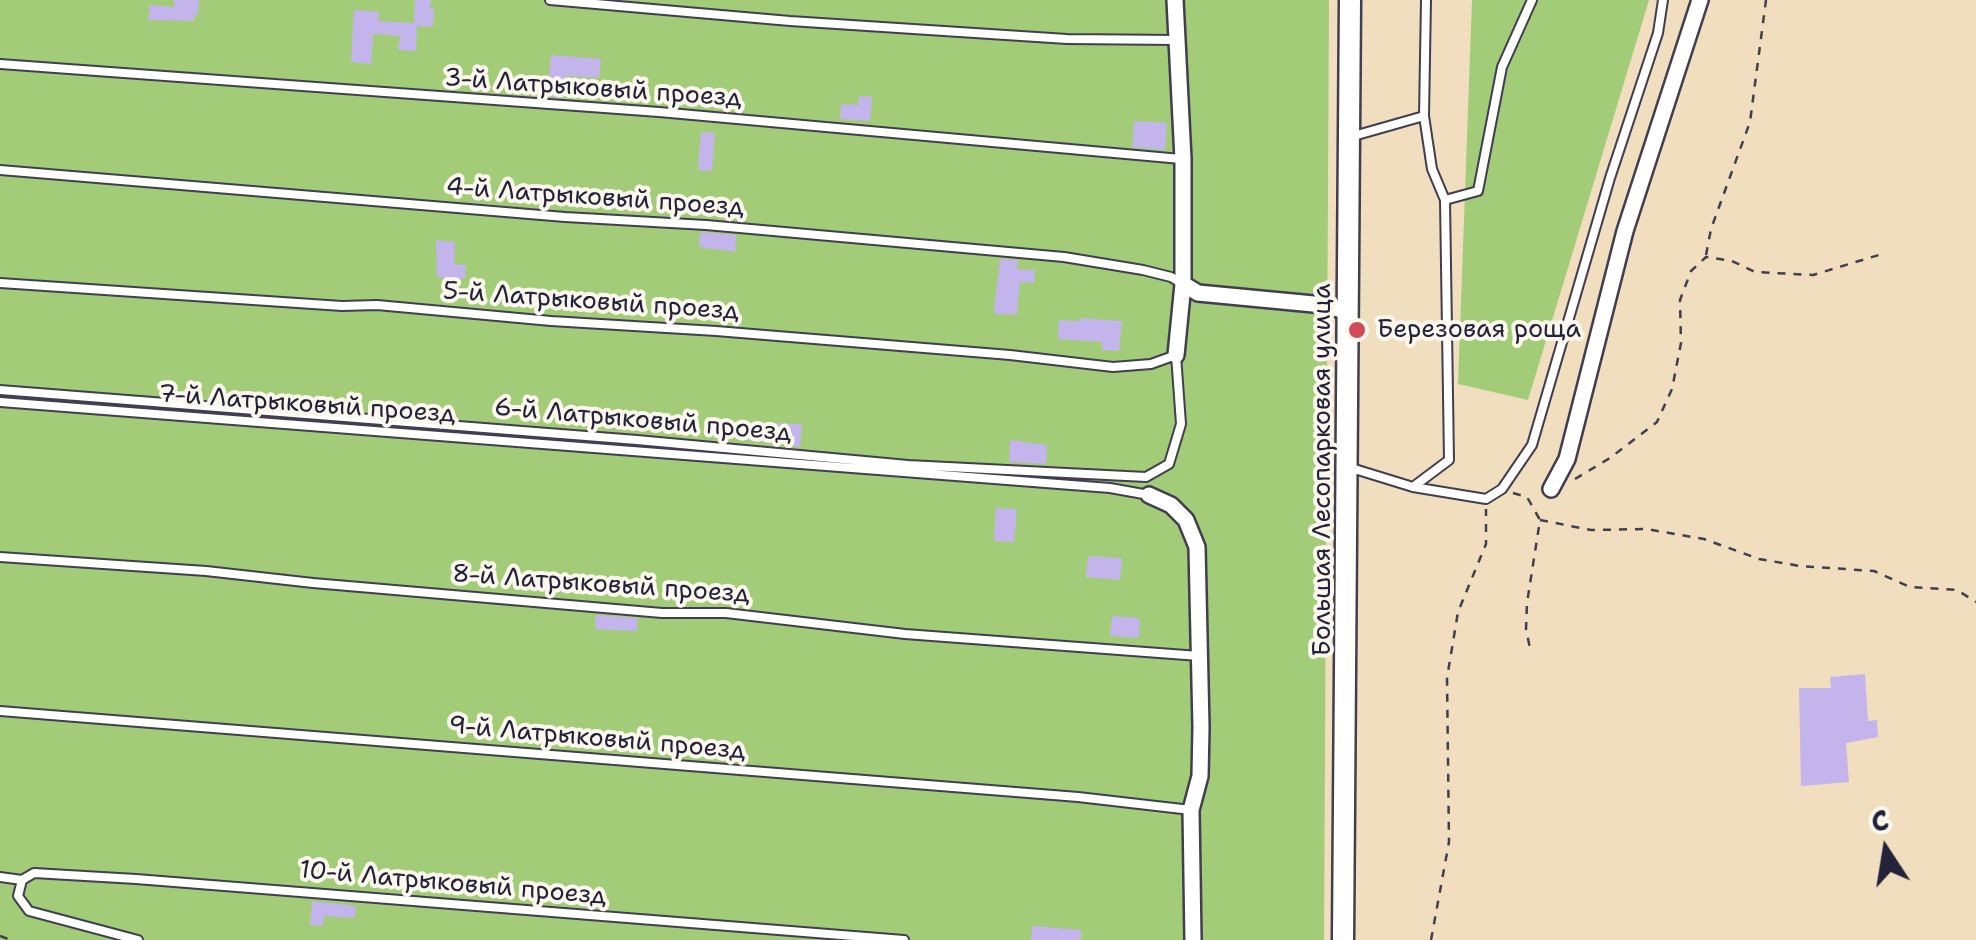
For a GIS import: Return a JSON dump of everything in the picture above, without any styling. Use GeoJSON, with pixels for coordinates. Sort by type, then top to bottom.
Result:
{"type":"FeatureCollection","features":[{"type":"Feature","properties":{"kind":"main road","name":"Большая Лесопарковая улица"},"geometry":{"type":"LineString","coordinates":[[1343,940],[1350,0]]}},
{"type":"Feature","properties":{"kind":"street"},"geometry":{"type":"LineString","coordinates":[[1176,0],[1183,159],[1182,284],[1176,354]]}},
{"type":"Feature","properties":{"kind":"street"},"geometry":{"type":"LineString","coordinates":[[1551,489],[1567,459],[1625,232],[1700,0]]}},
{"type":"Feature","properties":{"kind":"street"},"geometry":{"type":"LineString","coordinates":[[1182,284],[1198,292],[1324,304],[1349,312]]}},
{"type":"Feature","properties":{"kind":"street"},"geometry":{"type":"LineString","coordinates":[[1148,495],[1171,506],[1186,520],[1197,547],[1200,776],[1191,810],[1193,940]]}},
{"type":"Feature","properties":{"kind":"lane"},"geometry":{"type":"LineString","coordinates":[[550,0],[1067,39],[1178,40]]}},
{"type":"Feature","properties":{"kind":"lane"},"geometry":{"type":"LineString","coordinates":[[1414,486],[1449,460],[1445,200],[1432,169],[1424,116],[1426,0]]}},
{"type":"Feature","properties":{"kind":"lane"},"geometry":{"type":"LineString","coordinates":[[1445,200],[1478,191],[1502,68],[1532,0]]}},
{"type":"Feature","properties":{"kind":"lane"},"geometry":{"type":"LineString","coordinates":[[1348,467],[1414,486],[1486,499],[1502,489],[1532,445],[1610,178],[1658,33],[1663,0]]}},
{"type":"Feature","properties":{"kind":"lane","name":"3-й Латрыковый проезд"},"geometry":{"type":"LineString","coordinates":[[0,64],[658,112],[1183,159]]}},
{"type":"Feature","properties":{"kind":"lane"},"geometry":{"type":"LineString","coordinates":[[1350,137],[1424,116]]}},
{"type":"Feature","properties":{"kind":"lane","name":"4-й Латрыковый проезд"},"geometry":{"type":"LineString","coordinates":[[0,170],[706,225],[1046,256],[1144,270],[1182,284]]}},
{"type":"Feature","properties":{"kind":"lane","name":"5-й Латрыковый проезд"},"geometry":{"type":"LineString","coordinates":[[0,283],[377,306],[991,354],[1114,368],[1150,364],[1176,354]]}},
{"type":"Feature","properties":{"kind":"lane","name":"6-й Латрыковый проезд"},"geometry":{"type":"LineString","coordinates":[[0,390],[908,465],[1146,477],[1169,464],[1180,424],[1176,354]]}},
{"type":"Feature","properties":{"kind":"lane","name":"7-й Латрыковый проезд"},"geometry":{"type":"LineString","coordinates":[[0,402],[1110,488],[1148,495]]}},
{"type":"Feature","properties":{"kind":"lane","name":"8-й Латрыковый проезд"},"geometry":{"type":"LineString","coordinates":[[0,558],[206,571],[313,584],[662,613],[726,613],[905,634],[1199,656]]}},
{"type":"Feature","properties":{"kind":"lane","name":"9-й Латрыковый проезд"},"geometry":{"type":"LineString","coordinates":[[0,711],[1191,810]]}},
{"type":"Feature","properties":{"kind":"lane","name":"10-й Латрыковый проезд"},"geometry":{"type":"LineString","coordinates":[[0,877],[22,880],[34,873],[136,879],[904,940]]}},
{"type":"Feature","properties":{"kind":"lane"},"geometry":{"type":"LineString","coordinates":[[22,880],[18,896],[29,911],[138,940]]}},
{"type":"Feature","properties":{"kind":"path"},"geometry":{"type":"LineString","coordinates":[[1502,489],[1527,497],[1565,485],[1610,458],[1657,422],[1672,390],[1681,344],[1680,300],[1692,271],[1706,257],[1750,122],[1766,0]]}},
{"type":"Feature","properties":{"kind":"path"},"geometry":{"type":"LineString","coordinates":[[1706,257],[1732,260],[1755,272],[1813,275],[1882,254]]}},
{"type":"Feature","properties":{"kind":"path"},"geometry":{"type":"LineString","coordinates":[[1527,497],[1540,520],[1527,604],[1526,629],[1532,653]]}},
{"type":"Feature","properties":{"kind":"path"},"geometry":{"type":"LineString","coordinates":[[1431,940],[1449,842],[1447,678],[1458,612],[1486,544],[1486,499]]}},
{"type":"Feature","properties":{"kind":"path"},"geometry":{"type":"LineString","coordinates":[[1540,520],[1591,530],[1646,528],[1704,538],[1758,558],[1800,566],[1874,571],[1910,586],[1957,590],[1976,602]]}},
{"type":"Feature","properties":{"kind":"path"},"geometry":{"type":"LineString","coordinates":[[0,936],[11,940]]}},
{"type":"Feature","properties":{"kind":"green space"},"geometry":{"type":"Polygon","coordinates":[[[0,0],[1329,0],[1324,940],[0,940],[0,0]]]}},
{"type":"Feature","properties":{"kind":"green space"},"geometry":{"type":"Polygon","coordinates":[[[1472,0],[1649,0],[1528,400],[1458,384],[1472,0]]]}},
{"type":"Feature","properties":{"kind":"building"},"geometry":{"type":"Polygon","coordinates":[[[174,0],[199,0],[194,21],[148,20],[150,5],[174,7],[174,0]]]}},
{"type":"Feature","properties":{"kind":"building"},"geometry":{"type":"Polygon","coordinates":[[[415,0],[431,0],[430,8],[434,8],[433,27],[417,26],[416,51],[398,50],[400,36],[373,34],[371,64],[351,62],[354,10],[379,12],[378,21],[414,23],[415,0]]]}},
{"type":"Feature","properties":{"kind":"building"},"geometry":{"type":"Polygon","coordinates":[[[551,55],[601,59],[599,78],[566,76],[564,98],[540,96],[541,83],[548,84],[551,55]]]}},
{"type":"Feature","properties":{"kind":"building"},"geometry":{"type":"Polygon","coordinates":[[[859,96],[872,97],[870,121],[840,119],[841,104],[858,105],[859,96]]]}},
{"type":"Feature","properties":{"kind":"building"},"geometry":{"type":"Polygon","coordinates":[[[1134,121],[1167,123],[1165,150],[1132,147],[1134,121]]]}},
{"type":"Feature","properties":{"kind":"building"},"geometry":{"type":"Polygon","coordinates":[[[701,132],[715,133],[712,171],[698,170],[701,132]]]}},
{"type":"Feature","properties":{"kind":"building"},"geometry":{"type":"Polygon","coordinates":[[[700,232],[736,235],[735,252],[699,247],[700,232]]]}},
{"type":"Feature","properties":{"kind":"building"},"geometry":{"type":"Polygon","coordinates":[[[436,240],[455,242],[454,264],[466,265],[465,279],[437,277],[436,240]]]}},
{"type":"Feature","properties":{"kind":"building"},"geometry":{"type":"Polygon","coordinates":[[[1000,259],[1018,260],[1017,269],[1035,270],[1034,283],[1020,282],[1017,315],[994,311],[1000,259]]]}},
{"type":"Feature","properties":{"kind":"building"},"geometry":{"type":"Polygon","coordinates":[[[1059,320],[1122,321],[1119,351],[1102,350],[1102,342],[1058,339],[1059,320]]]}},
{"type":"Feature","properties":{"kind":"building"},"geometry":{"type":"Polygon","coordinates":[[[740,422],[802,424],[800,447],[739,439],[740,422]]]}},
{"type":"Feature","properties":{"kind":"building"},"geometry":{"type":"Polygon","coordinates":[[[1010,440],[1047,445],[1046,464],[1009,462],[1010,440]]]}},
{"type":"Feature","properties":{"kind":"building"},"geometry":{"type":"Polygon","coordinates":[[[996,508],[1017,509],[1014,542],[994,541],[996,508]]]}},
{"type":"Feature","properties":{"kind":"building"},"geometry":{"type":"Polygon","coordinates":[[[1088,556],[1122,558],[1120,580],[1086,577],[1088,556]]]}},
{"type":"Feature","properties":{"kind":"building"},"geometry":{"type":"Polygon","coordinates":[[[529,573],[564,579],[563,592],[528,590],[529,573]]]}},
{"type":"Feature","properties":{"kind":"building"},"geometry":{"type":"Polygon","coordinates":[[[596,615],[638,618],[637,631],[595,629],[596,615]]]}},
{"type":"Feature","properties":{"kind":"building"},"geometry":{"type":"Polygon","coordinates":[[[1112,616],[1140,618],[1139,638],[1110,636],[1112,616]]]}},
{"type":"Feature","properties":{"kind":"building"},"geometry":{"type":"Polygon","coordinates":[[[1865,674],[1868,721],[1877,720],[1878,737],[1846,743],[1849,782],[1801,786],[1799,688],[1831,688],[1830,677],[1865,674]]]}},
{"type":"Feature","properties":{"kind":"building"},"geometry":{"type":"Polygon","coordinates":[[[312,901],[356,906],[355,918],[324,916],[323,926],[310,925],[312,901]]]}},
{"type":"Feature","properties":{"kind":"building"},"geometry":{"type":"Polygon","coordinates":[[[1032,926],[1081,930],[1081,940],[1031,940],[1032,926]]]}},
{"type":"Feature","properties":{"kind":"place","name":"Березовая роща"},"geometry":{"type":"Point","coordinates":[1357,330]}}]}
